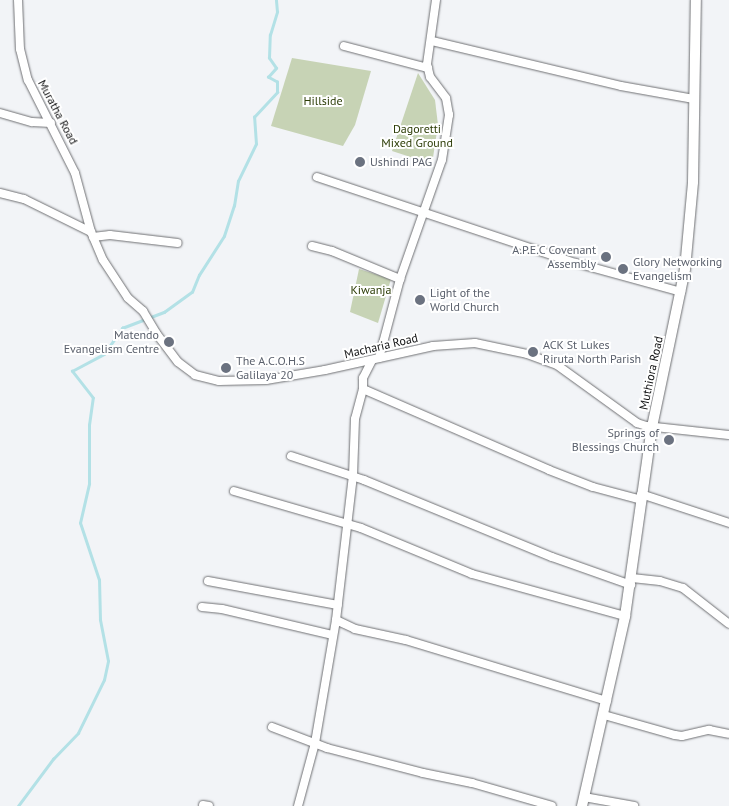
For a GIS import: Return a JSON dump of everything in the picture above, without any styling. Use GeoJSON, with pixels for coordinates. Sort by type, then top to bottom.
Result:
{"type":"FeatureCollection","features":[{"type":"Feature","properties":{"kind":"street","name":"Muratha Road"},"geometry":{"type":"LineString","coordinates":[[18,0],[20,49],[26,75],[75,173],[92,235]]}},
{"type":"Feature","properties":{"kind":"street"},"geometry":{"type":"LineString","coordinates":[[298,806],[315,743],[336,620],[353,476],[355,419],[363,389],[363,378],[376,359],[400,279],[442,160],[449,115],[446,98],[430,77],[428,68],[436,0]]}},
{"type":"Feature","properties":{"kind":"street","name":"Muthiora Road"},"geometry":{"type":"LineString","coordinates":[[583,801],[604,715],[632,581],[634,544],[652,427],[681,292],[687,253],[693,182],[696,0]]}},
{"type":"Feature","properties":{"kind":"street"},"geometry":{"type":"LineString","coordinates":[[432,41],[621,86],[694,99]]}},
{"type":"Feature","properties":{"kind":"street"},"geometry":{"type":"LineString","coordinates":[[344,46],[428,68]]}},
{"type":"Feature","properties":{"kind":"street"},"geometry":{"type":"LineString","coordinates":[[0,113],[32,122],[51,122]]}},
{"type":"Feature","properties":{"kind":"street"},"geometry":{"type":"LineString","coordinates":[[317,177],[368,196],[423,212],[576,263],[681,292]]}},
{"type":"Feature","properties":{"kind":"street"},"geometry":{"type":"LineString","coordinates":[[0,192],[24,199],[92,235],[110,235],[178,243]]}},
{"type":"Feature","properties":{"kind":"street","name":"Macharia Road"},"geometry":{"type":"LineString","coordinates":[[92,235],[103,260],[128,298],[143,311],[156,333],[178,362],[195,375],[218,381],[266,380],[300,375],[433,346],[474,343],[527,354],[556,365],[629,419],[652,427],[729,435]]}},
{"type":"Feature","properties":{"kind":"street"},"geometry":{"type":"LineString","coordinates":[[312,246],[332,251],[400,279]]}},
{"type":"Feature","properties":{"kind":"street"},"geometry":{"type":"LineString","coordinates":[[363,389],[549,470],[593,487],[642,497],[729,523]]}},
{"type":"Feature","properties":{"kind":"street"},"geometry":{"type":"LineString","coordinates":[[291,456],[353,476],[552,557],[632,581],[660,581],[683,588],[729,624]]}},
{"type":"Feature","properties":{"kind":"street"},"geometry":{"type":"LineString","coordinates":[[234,491],[348,524],[472,574],[625,616]]}},
{"type":"Feature","properties":{"kind":"street"},"geometry":{"type":"LineString","coordinates":[[208,581],[338,606]]}},
{"type":"Feature","properties":{"kind":"street"},"geometry":{"type":"LineString","coordinates":[[202,607],[222,609],[333,635]]}},
{"type":"Feature","properties":{"kind":"street"},"geometry":{"type":"LineString","coordinates":[[336,620],[355,628],[406,640],[607,701]]}},
{"type":"Feature","properties":{"kind":"street"},"geometry":{"type":"LineString","coordinates":[[604,715],[675,735],[682,736],[709,730],[729,734]]}},
{"type":"Feature","properties":{"kind":"street"},"geometry":{"type":"LineString","coordinates":[[272,727],[360,757],[472,783],[552,806]]}},
{"type":"Feature","properties":{"kind":"street"},"geometry":{"type":"LineString","coordinates":[[583,801],[634,806]]}},
{"type":"Feature","properties":{"kind":"green space","name":"Hillside"},"geometry":{"type":"Polygon","coordinates":[[[292,58],[371,71],[355,125],[343,146],[271,126],[292,58]]]}},
{"type":"Feature","properties":{"kind":"green space","name":"Dagoretti Mixed Ground"},"geometry":{"type":"Polygon","coordinates":[[[418,73],[435,100],[438,125],[432,164],[392,151],[418,73]]]}},
{"type":"Feature","properties":{"kind":"green space","name":"Kiwanja"},"geometry":{"type":"Polygon","coordinates":[[[359,269],[391,279],[378,323],[350,312],[359,269]]]}},
{"type":"Feature","properties":{"kind":"waterway"},"geometry":{"type":"LineString","coordinates":[[18,806],[53,759],[78,733],[104,680],[108,661],[100,620],[99,580],[80,523],[89,484],[89,425],[93,398],[72,371],[104,354],[122,328],[164,312],[192,292],[199,275],[224,236],[234,206],[238,181],[256,144],[254,117],[277,92],[277,82],[268,77],[276,68],[269,58],[270,35],[277,12],[276,0]]}},
{"type":"Feature","properties":{"kind":"place","name":"Ushindi PAG"},"geometry":{"type":"Point","coordinates":[360,162]}},
{"type":"Feature","properties":{"kind":"place","name":"A.P.E.C Covenant Assembly"},"geometry":{"type":"Point","coordinates":[606,257]}},
{"type":"Feature","properties":{"kind":"place","name":"Glory Networking Evangelism"},"geometry":{"type":"Point","coordinates":[623,269]}},
{"type":"Feature","properties":{"kind":"place","name":"Light of the World Church"},"geometry":{"type":"Point","coordinates":[420,300]}},
{"type":"Feature","properties":{"kind":"place","name":"Matendo Evangelism Centre"},"geometry":{"type":"Point","coordinates":[169,342]}},
{"type":"Feature","properties":{"kind":"place","name":"ACK St Lukes Riruta North Parish"},"geometry":{"type":"Point","coordinates":[533,352]}},
{"type":"Feature","properties":{"kind":"place","name":"The A.C.O.H.S Galilaya 20"},"geometry":{"type":"Point","coordinates":[226,368]}},
{"type":"Feature","properties":{"kind":"place","name":"Springs of Blessings Church"},"geometry":{"type":"Point","coordinates":[669,440]}}]}
